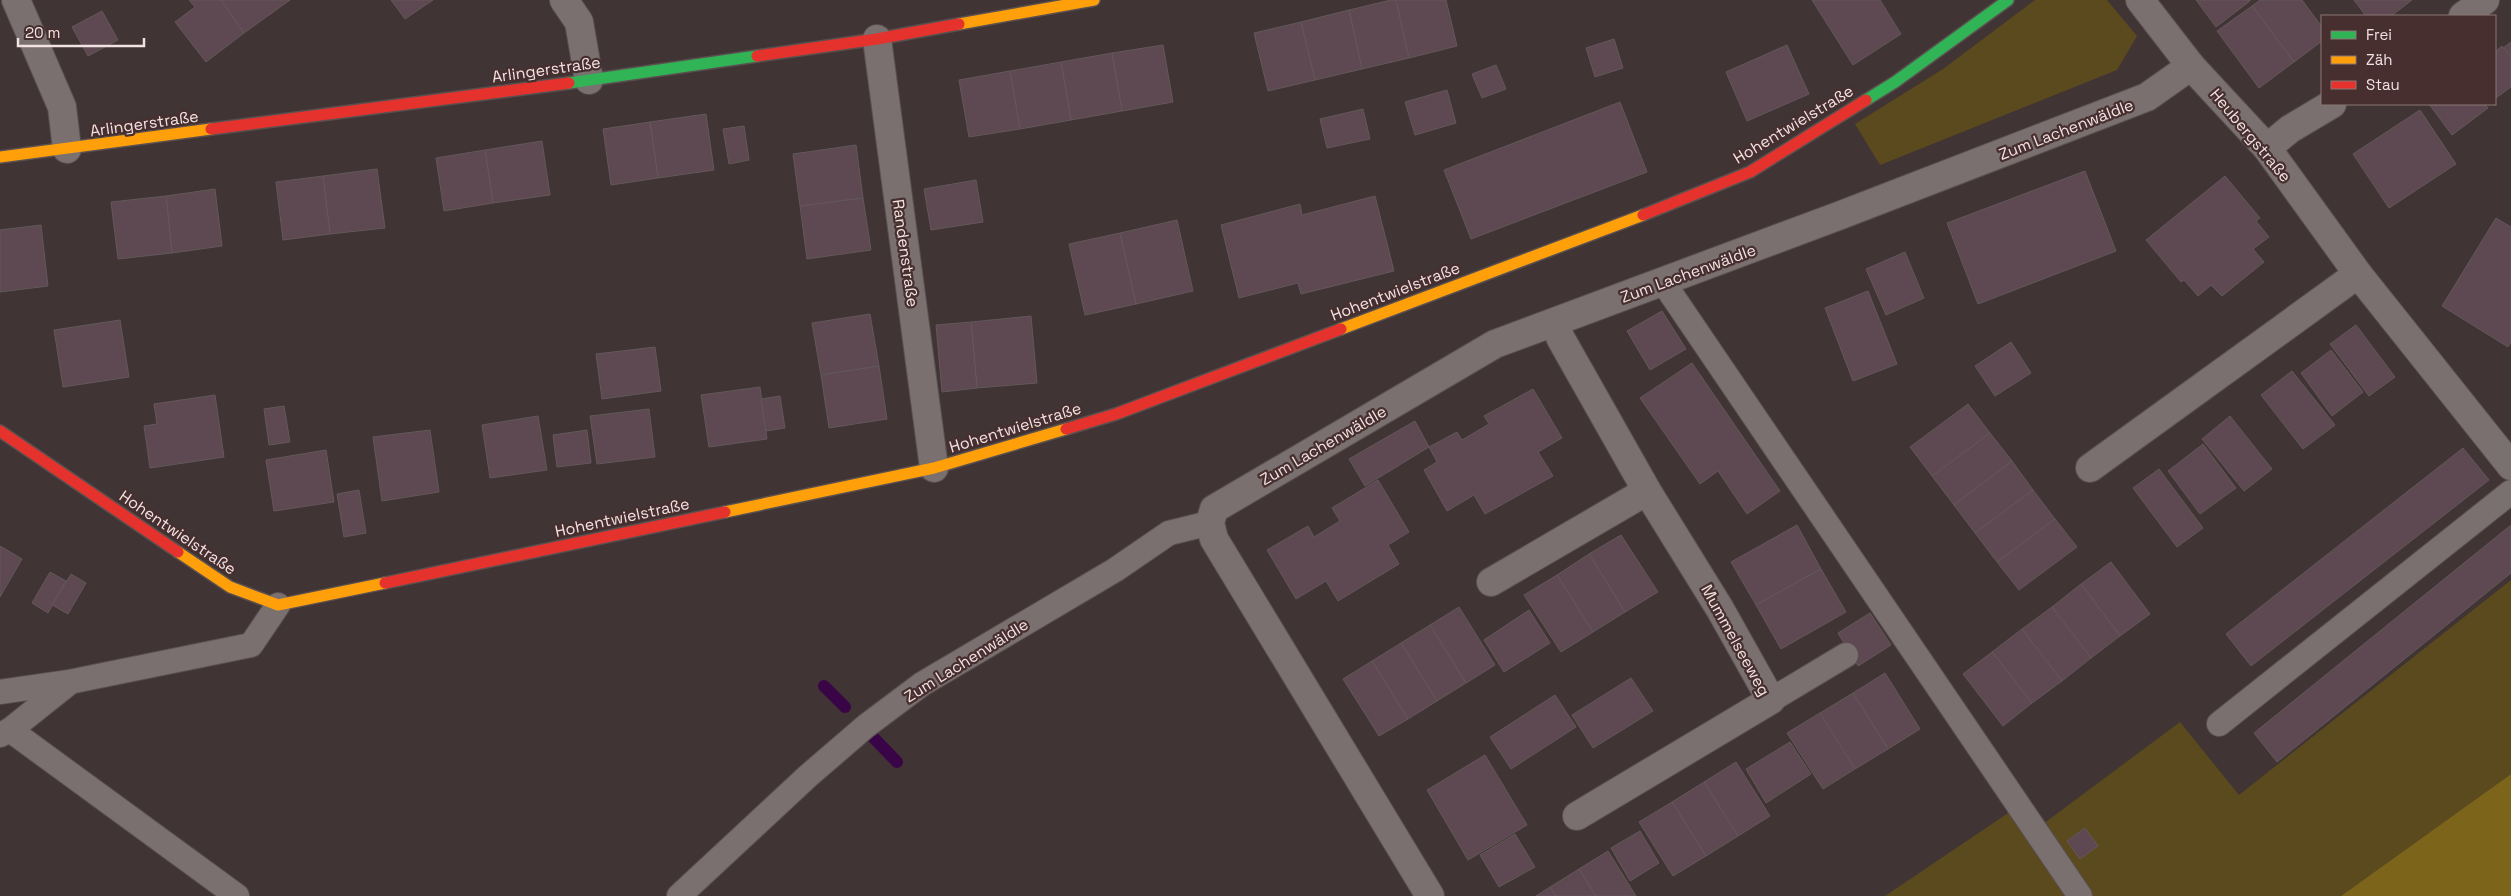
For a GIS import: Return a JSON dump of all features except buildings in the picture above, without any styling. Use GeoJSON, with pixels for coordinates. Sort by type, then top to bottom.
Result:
{"type":"FeatureCollection","features":[{"type":"Feature","properties":{"kind":"street"},"geometry":{"type":"LineString","coordinates":[[16,0],[62,107],[67,149]]}},
{"type":"Feature","properties":{"kind":"street"},"geometry":{"type":"LineString","coordinates":[[564,0],[579,22],[589,80]]}},
{"type":"Feature","properties":{"kind":"street","name":"Arlingerstraße"},"geometry":{"type":"LineString","coordinates":[[0,158],[589,80],[877,39],[1045,5],[1094,0]]}},
{"type":"Feature","properties":{"kind":"street","name":"Hohentwielstraße"},"geometry":{"type":"LineString","coordinates":[[0,431],[230,587],[278,605],[934,468],[1116,414],[1672,204],[1750,172],[1895,82],[2008,0]]}},
{"type":"Feature","properties":{"kind":"street","name":"Heubergstraße"},"geometry":{"type":"LineString","coordinates":[[2140,0],[2192,66],[2267,148],[2358,274],[2511,466]]}},
{"type":"Feature","properties":{"kind":"street"},"geometry":{"type":"LineString","coordinates":[[2464,15],[2485,0]]}},
{"type":"Feature","properties":{"kind":"street","name":"Randenstraße"},"geometry":{"type":"LineString","coordinates":[[877,39],[934,468]]}},
{"type":"Feature","properties":{"kind":"street","name":"Zum Lachenwäldle"},"geometry":{"type":"LineString","coordinates":[[1210,524],[1214,509],[1495,344],[1663,282],[2147,97],[2192,66]]}},
{"type":"Feature","properties":{"kind":"street"},"geometry":{"type":"LineString","coordinates":[[2267,148],[2290,129],[2330,105]]}},
{"type":"Feature","properties":{"kind":"street"},"geometry":{"type":"LineString","coordinates":[[2090,468],[2358,274]]}},
{"type":"Feature","properties":{"kind":"street","name":"Mummelseeweg"},"geometry":{"type":"LineString","coordinates":[[1554,323],[1561,340],[1647,491],[1720,610],[1771,700],[1577,816]]}},
{"type":"Feature","properties":{"kind":"street"},"geometry":{"type":"LineString","coordinates":[[1491,582],[1647,491]]}},
{"type":"Feature","properties":{"kind":"street"},"geometry":{"type":"LineString","coordinates":[[1210,524],[1214,539],[1430,896]]}},
{"type":"Feature","properties":{"kind":"lane"},"geometry":{"type":"LineString","coordinates":[[1663,282],[2080,896]]}},
{"type":"Feature","properties":{"kind":"lane"},"geometry":{"type":"LineString","coordinates":[[2219,724],[2511,492]]}},
{"type":"Feature","properties":{"kind":"lane","name":"Zum Lachenwäldle"},"geometry":{"type":"LineString","coordinates":[[679,896],[808,776],[866,726],[922,684],[1115,570],[1169,533],[1210,524]]}},
{"type":"Feature","properties":{"kind":"lane"},"geometry":{"type":"LineString","coordinates":[[0,692],[69,682],[251,645],[278,605]]}},
{"type":"Feature","properties":{"kind":"lane"},"geometry":{"type":"LineString","coordinates":[[1771,700],[1846,655]]}},
{"type":"Feature","properties":{"kind":"lane"},"geometry":{"type":"LineString","coordinates":[[69,682],[5,732],[238,896]]}},
{"type":"Feature","properties":{"kind":"shaded area"},"geometry":{"type":"Polygon","coordinates":[[[2035,0],[2107,0],[2137,36],[2117,70],[1880,165],[1855,124],[1943,69],[2035,0]]]}},
{"type":"Feature","properties":{"kind":"shaded area"},"geometry":{"type":"Polygon","coordinates":[[[2511,580],[2511,774],[2341,896],[1885,896],[2026,801],[2043,824],[2180,722],[2239,795],[2511,580]]]}},
{"type":"Feature","properties":{"kind":"shaded area"},"geometry":{"type":"Polygon","coordinates":[[[2511,774],[2511,896],[2341,896],[2511,774]]]}},
{"type":"Feature","properties":{"kind":"waterway"},"geometry":{"type":"LineString","coordinates":[[824,686],[845,707]]}},
{"type":"Feature","properties":{"kind":"waterway"},"geometry":{"type":"LineString","coordinates":[[870,734],[897,762]]}},
{"type":"Feature","properties":{"kind":"traffic: fast"},"geometry":{"type":"LineString","coordinates":[[1866,100],[1895,82],[2008,0]]}},
{"type":"Feature","properties":{"kind":"traffic: fast"},"geometry":{"type":"LineString","coordinates":[[569,83],[757,56]]}},
{"type":"Feature","properties":{"kind":"traffic: slow"},"geometry":{"type":"LineString","coordinates":[[959,24],[1094,0]]}},
{"type":"Feature","properties":{"kind":"traffic: slow"},"geometry":{"type":"LineString","coordinates":[[0,157],[211,129]]}},
{"type":"Feature","properties":{"kind":"traffic: slow"},"geometry":{"type":"LineString","coordinates":[[1341,329],[1643,215]]}},
{"type":"Feature","properties":{"kind":"traffic: slow"},"geometry":{"type":"LineString","coordinates":[[725,512],[934,468],[1066,429]]}},
{"type":"Feature","properties":{"kind":"traffic: slow"},"geometry":{"type":"LineString","coordinates":[[178,552],[230,587],[278,605],[385,583]]}},
{"type":"Feature","properties":{"kind":"traffic: jam"},"geometry":{"type":"LineString","coordinates":[[757,56],[877,39],[959,24]]}},
{"type":"Feature","properties":{"kind":"traffic: jam"},"geometry":{"type":"LineString","coordinates":[[211,129],[569,83]]}},
{"type":"Feature","properties":{"kind":"traffic: jam"},"geometry":{"type":"LineString","coordinates":[[1643,215],[1750,172],[1866,100]]}},
{"type":"Feature","properties":{"kind":"traffic: jam"},"geometry":{"type":"LineString","coordinates":[[1066,429],[1116,414],[1341,329]]}},
{"type":"Feature","properties":{"kind":"traffic: jam"},"geometry":{"type":"LineString","coordinates":[[0,431],[178,552]]}},
{"type":"Feature","properties":{"kind":"traffic: jam"},"geometry":{"type":"LineString","coordinates":[[385,583],[725,512]]}}]}
